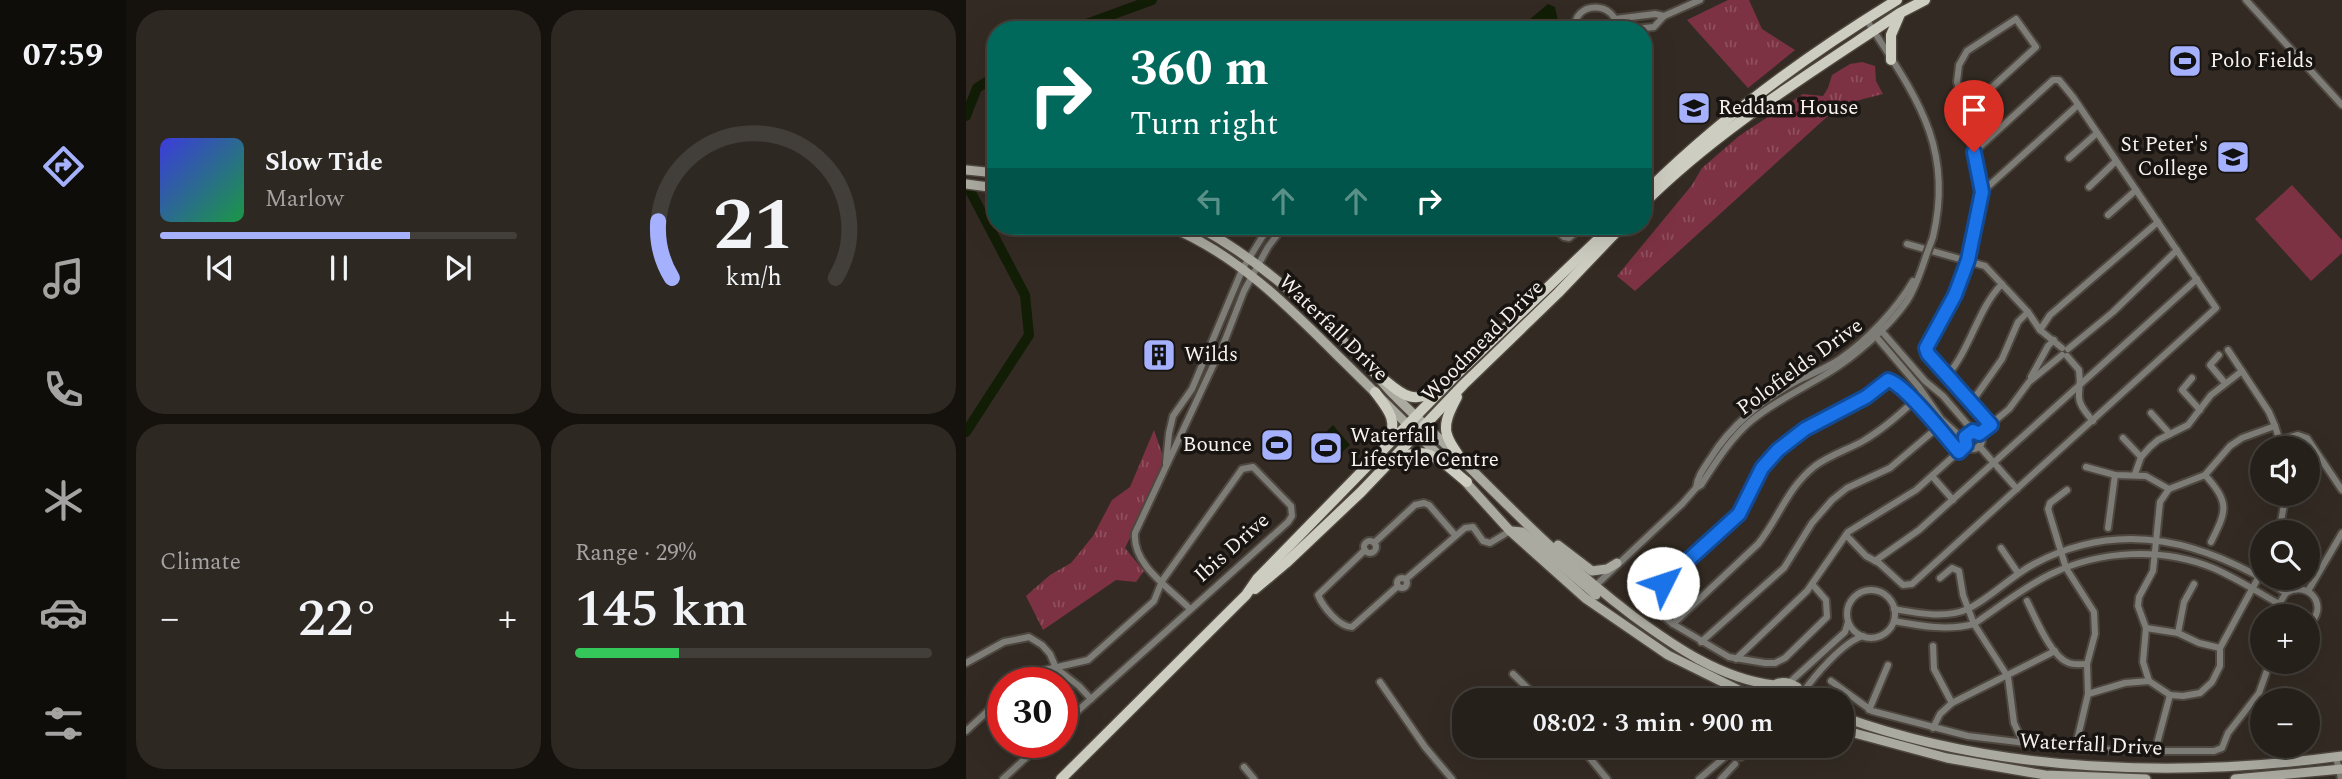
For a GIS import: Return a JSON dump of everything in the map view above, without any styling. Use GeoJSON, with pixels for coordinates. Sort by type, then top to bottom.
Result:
{"type":"FeatureCollection","features":[{"type":"Feature","properties":{"kind":"main road"},"geometry":{"type":"LineString","coordinates":[[1652,186],[1743,105],[1897,0]]}},
{"type":"Feature","properties":{"kind":"main road"},"geometry":{"type":"LineString","coordinates":[[1652,196],[1755,111],[1900,13],[1925,0]]}},
{"type":"Feature","properties":{"kind":"main road"},"geometry":{"type":"LineString","coordinates":[[1891,60],[1891,35],[1900,13]]}},
{"type":"Feature","properties":{"kind":"main road"},"geometry":{"type":"LineString","coordinates":[[966,170],[987,172]]}},
{"type":"Feature","properties":{"kind":"main road"},"geometry":{"type":"LineString","coordinates":[[966,184],[987,187]]}},
{"type":"Feature","properties":{"kind":"main road","name":"Waterfall Drive"},"geometry":{"type":"LineString","coordinates":[[1188,235],[1204,242],[1243,268],[1286,303],[1467,482],[1510,531],[1668,655],[1735,688]]}},
{"type":"Feature","properties":{"kind":"main road","name":"Waterfall Drive"},"geometry":{"type":"LineString","coordinates":[[1211,235],[1278,279],[1525,523],[1590,592],[1703,662],[1747,680],[1774,685]]}},
{"type":"Feature","properties":{"kind":"main road","name":"Woodmead Drive"},"geometry":{"type":"LineString","coordinates":[[1246,595],[1356,476],[1456,375],[1603,235]]}},
{"type":"Feature","properties":{"kind":"main road","name":"Woodmead Drive"},"geometry":{"type":"LineString","coordinates":[[1061,779],[1246,595],[1286,564],[1361,492],[1464,384],[1613,235]]}},
{"type":"Feature","properties":{"kind":"main road"},"geometry":{"type":"LineString","coordinates":[[1373,371],[1400,392],[1414,399],[1426,397],[1456,375]]}},
{"type":"Feature","properties":{"kind":"main road"},"geometry":{"type":"LineString","coordinates":[[1463,462],[1446,437],[1444,426],[1448,412],[1464,384]]}},
{"type":"Feature","properties":{"kind":"main road"},"geometry":{"type":"LineString","coordinates":[[1356,476],[1392,432],[1392,418],[1375,391]]}},
{"type":"Feature","properties":{"kind":"main road"},"geometry":{"type":"LineString","coordinates":[[1361,492],[1391,464],[1417,451],[1429,454],[1467,482]]}},
{"type":"Feature","properties":{"kind":"main road"},"geometry":{"type":"LineString","coordinates":[[1525,523],[1534,526],[1592,571],[1602,571],[1617,563]]}},
{"type":"Feature","properties":{"kind":"main road"},"geometry":{"type":"LineString","coordinates":[[1771,688],[1790,682],[1795,688]]}},
{"type":"Feature","properties":{"kind":"main road","name":"Waterfall Drive"},"geometry":{"type":"LineString","coordinates":[[1854,720],[1997,757],[2029,761],[2230,768],[2339,756]]}},
{"type":"Feature","properties":{"kind":"main road","name":"Waterfall Drive"},"geometry":{"type":"LineString","coordinates":[[1854,733],[1947,758],[2032,773],[2087,778],[2146,779]]}},
{"type":"Feature","properties":{"kind":"main road"},"geometry":{"type":"LineString","coordinates":[[2235,779],[2340,773]]}},
{"type":"Feature","properties":{"kind":"street"},"geometry":{"type":"LineString","coordinates":[[1652,28],[1664,16],[1700,0]]}},
{"type":"Feature","properties":{"kind":"street"},"geometry":{"type":"LineString","coordinates":[[2246,0],[2342,105]]}},
{"type":"Feature","properties":{"kind":"street"},"geometry":{"type":"LineString","coordinates":[[1576,21],[1580,11],[1596,2],[1605,3],[1615,19],[1652,14],[1664,16]]}},
{"type":"Feature","properties":{"kind":"street","name":"Polofields Drive"},"geometry":{"type":"LineString","coordinates":[[1590,592],[1617,563],[1702,485],[1729,444],[1748,424],[1791,393],[1830,372],[1908,300],[1933,237],[1939,190],[1934,142],[1920,107],[1866,19]]}},
{"type":"Feature","properties":{"kind":"street"},"geometry":{"type":"LineString","coordinates":[[1966,111],[2036,47],[2016,19],[1967,51],[1959,65],[1957,82],[1966,111],[1982,192],[1968,260],[1955,295],[1926,348],[1928,354],[1991,425]]}},
{"type":"Feature","properties":{"kind":"street"},"geometry":{"type":"LineString","coordinates":[[1846,535],[1866,556],[1903,585],[1912,584],[2214,312],[2214,305],[2197,279],[2059,80],[2053,80],[1974,152]]}},
{"type":"Feature","properties":{"kind":"street"},"geometry":{"type":"LineString","coordinates":[[1982,192],[2078,105]]}},
{"type":"Feature","properties":{"kind":"street"},"geometry":{"type":"LineString","coordinates":[[2069,158],[2097,133]]}},
{"type":"Feature","properties":{"kind":"street"},"geometry":{"type":"LineString","coordinates":[[2089,187],[2116,161]]}},
{"type":"Feature","properties":{"kind":"street"},"geometry":{"type":"LineString","coordinates":[[2108,215],[2136,190]]}},
{"type":"Feature","properties":{"kind":"street"},"geometry":{"type":"LineString","coordinates":[[2040,330],[2050,315],[2158,222]]}},
{"type":"Feature","properties":{"kind":"street"},"geometry":{"type":"LineString","coordinates":[[1166,465],[1170,426],[1176,410],[1195,383],[1243,268],[1263,235]]}},
{"type":"Feature","properties":{"kind":"street"},"geometry":{"type":"LineString","coordinates":[[1060,667],[1088,660],[1154,601],[1162,581],[1138,554],[1134,541],[1137,526],[1176,447],[1252,276],[1278,235]]}},
{"type":"Feature","properties":{"kind":"street"},"geometry":{"type":"LineString","coordinates":[[1907,244],[1985,266],[2028,312],[2040,330],[2054,340],[2079,370],[2077,394],[2093,421]]}},
{"type":"Feature","properties":{"kind":"street"},"geometry":{"type":"LineString","coordinates":[[2029,382],[2113,312],[2177,250]]}},
{"type":"Feature","properties":{"kind":"street"},"geometry":{"type":"LineString","coordinates":[[1875,561],[1919,530],[2197,279]]}},
{"type":"Feature","properties":{"kind":"street"},"geometry":{"type":"LineString","coordinates":[[1947,376],[1964,354],[1994,292],[2003,284]]}},
{"type":"Feature","properties":{"kind":"street"},"geometry":{"type":"LineString","coordinates":[[1971,403],[2001,359],[2018,322],[2028,312]]}},
{"type":"Feature","properties":{"kind":"street"},"geometry":{"type":"LineString","coordinates":[[1879,328],[1922,384],[1932,408],[1965,442],[1973,448],[1979,446]]}},
{"type":"Feature","properties":{"kind":"street"},"geometry":{"type":"LineString","coordinates":[[1873,333],[1922,384],[1943,396],[1976,433],[1981,441],[1979,446]]}},
{"type":"Feature","properties":{"kind":"street"},"geometry":{"type":"LineString","coordinates":[[1735,659],[1812,584],[1846,535],[1909,495],[1959,452],[1966,435],[1991,425],[2009,409],[2054,340]]}},
{"type":"Feature","properties":{"kind":"street"},"geometry":{"type":"LineString","coordinates":[[2228,350],[2269,412],[2278,436]]}},
{"type":"Feature","properties":{"kind":"street"},"geometry":{"type":"LineString","coordinates":[[2219,355],[2210,365],[2225,383]]}},
{"type":"Feature","properties":{"kind":"street"},"geometry":{"type":"LineString","coordinates":[[2135,474],[2141,457],[2158,440],[2188,425],[2211,395],[2242,371]]}},
{"type":"Feature","properties":{"kind":"street"},"geometry":{"type":"LineString","coordinates":[[2192,378],[2182,390],[2200,410]]}},
{"type":"Feature","properties":{"kind":"street"},"geometry":{"type":"LineString","coordinates":[[1812,584],[1828,606],[1824,622],[1780,661],[1765,663],[1735,659],[1701,642],[1646,604],[1646,598],[1739,514],[1762,468],[1778,450],[1805,429],[1866,397],[1888,380],[1914,401],[1959,452]]}},
{"type":"Feature","properties":{"kind":"street"},"geometry":{"type":"LineString","coordinates":[[1932,408],[1943,396]]}},
{"type":"Feature","properties":{"kind":"street"},"geometry":{"type":"LineString","coordinates":[[1673,624],[1758,544],[1769,530],[1786,497],[1805,476],[1829,458],[1876,433],[1914,401]]}},
{"type":"Feature","properties":{"kind":"street"},"geometry":{"type":"LineString","coordinates":[[2151,413],[2169,434]]}},
{"type":"Feature","properties":{"kind":"street"},"geometry":{"type":"LineString","coordinates":[[2149,681],[2143,662],[2146,628],[2140,613],[2139,597],[2152,576],[2158,508],[2169,489],[2205,475],[2236,442],[2274,426]]}},
{"type":"Feature","properties":{"kind":"street"},"geometry":{"type":"LineString","coordinates":[[1701,642],[1784,568],[1812,523],[1832,500],[1847,488],[1890,468],[1937,428]]}},
{"type":"Feature","properties":{"kind":"street"},"geometry":{"type":"LineString","coordinates":[[2123,438],[2141,457]]}},
{"type":"Feature","properties":{"kind":"street"},"geometry":{"type":"LineString","coordinates":[[1979,446],[2017,489]]}},
{"type":"Feature","properties":{"kind":"street"},"geometry":{"type":"LineString","coordinates":[[2320,457],[2342,490]]}},
{"type":"Feature","properties":{"kind":"street"},"geometry":{"type":"LineString","coordinates":[[2086,467],[2115,475],[2135,474],[2155,479],[2169,489]]}},
{"type":"Feature","properties":{"kind":"street","name":"Ibis Drive"},"geometry":{"type":"LineString","coordinates":[[1256,468],[1288,500],[1292,511],[1290,519],[1190,609],[1162,581],[1242,469],[1256,468]]}},
{"type":"Feature","properties":{"kind":"street"},"geometry":{"type":"LineString","coordinates":[[2108,528],[2115,475]]}},
{"type":"Feature","properties":{"kind":"street"},"geometry":{"type":"LineString","coordinates":[[2205,475],[2221,495],[2225,506],[2223,517],[2211,542]]}},
{"type":"Feature","properties":{"kind":"street"},"geometry":{"type":"LineString","coordinates":[[1933,476],[1953,500]]}},
{"type":"Feature","properties":{"kind":"street"},"geometry":{"type":"LineString","coordinates":[[2067,490],[2050,503],[2048,509],[2066,568],[2094,612],[2095,634],[2087,664],[2088,694],[2075,749]]}},
{"type":"Feature","properties":{"kind":"street"},"geometry":{"type":"LineString","coordinates":[[1455,535],[1429,505],[1415,505],[1374,542],[1375,550],[1370,553],[1365,551],[1318,595],[1336,619],[1345,626],[1352,627],[1398,586],[1405,586],[1406,579],[1465,528],[1474,528],[1483,541],[1490,543],[1510,531]]}},
{"type":"Feature","properties":{"kind":"street"},"geometry":{"type":"LineString","coordinates":[[2308,591],[2342,533]]}},
{"type":"Feature","properties":{"kind":"street"},"geometry":{"type":"LineString","coordinates":[[1894,609],[1951,614],[1968,608],[2018,573],[2060,552],[2104,541],[2156,539],[2211,552],[2250,568]]}},
{"type":"Feature","properties":{"kind":"street"},"geometry":{"type":"LineString","coordinates":[[2001,548],[2018,573]]}},
{"type":"Feature","properties":{"kind":"street"},"geometry":{"type":"LineString","coordinates":[[1894,621],[1951,628],[1974,624],[2028,587],[2066,568],[2109,556],[2155,555],[2192,561],[2250,588]]}},
{"type":"Feature","properties":{"kind":"street"},"geometry":{"type":"LineString","coordinates":[[1940,578],[1952,568],[1957,568],[1974,624],[2008,677],[2014,723],[2024,745]]}},
{"type":"Feature","properties":{"kind":"street"},"geometry":{"type":"LineString","coordinates":[[2178,633],[2185,602],[2194,584]]}},
{"type":"Feature","properties":{"kind":"street"},"geometry":{"type":"LineString","coordinates":[[2254,590],[2280,604],[2286,593],[2299,588],[2308,591],[2317,604]]}},
{"type":"Feature","properties":{"kind":"street"},"geometry":{"type":"LineString","coordinates":[[1790,682],[1845,632],[1848,606],[1862,591],[1875,590],[1882,593],[1888,597],[1894,609],[1894,621],[1884,634],[1874,638],[1853,630],[1848,622]]}},
{"type":"Feature","properties":{"kind":"street"},"geometry":{"type":"LineString","coordinates":[[2088,694],[2125,682],[2149,681],[2170,695],[2193,695],[2206,689],[2213,682],[2220,666],[2220,648],[2251,590]]}},
{"type":"Feature","properties":{"kind":"street"},"geometry":{"type":"LineString","coordinates":[[2282,590],[2286,593]]}},
{"type":"Feature","properties":{"kind":"street"},"geometry":{"type":"LineString","coordinates":[[2027,601],[2055,651],[2067,662],[2087,664]]}},
{"type":"Feature","properties":{"kind":"street"},"geometry":{"type":"LineString","coordinates":[[1078,711],[1190,609]]}},
{"type":"Feature","properties":{"kind":"street"},"geometry":{"type":"LineString","coordinates":[[2146,628],[2178,633],[2199,643],[2220,648]]}},
{"type":"Feature","properties":{"kind":"street"},"geometry":{"type":"LineString","coordinates":[[1808,688],[1811,681],[1852,641],[1863,636]]}},
{"type":"Feature","properties":{"kind":"street"},"geometry":{"type":"LineString","coordinates":[[966,663],[1004,642],[1027,637],[1042,645],[1056,667]]}},
{"type":"Feature","properties":{"kind":"street"},"geometry":{"type":"LineString","coordinates":[[1933,646],[1934,669],[1952,703]]}},
{"type":"Feature","properties":{"kind":"street"},"geometry":{"type":"LineString","coordinates":[[1933,728],[1940,714],[1952,703],[2055,651]]}},
{"type":"Feature","properties":{"kind":"street"},"geometry":{"type":"LineString","coordinates":[[1869,710],[1888,665]]}},
{"type":"Feature","properties":{"kind":"street"},"geometry":{"type":"LineString","coordinates":[[1513,674],[1528,688]]}},
{"type":"Feature","properties":{"kind":"street"},"geometry":{"type":"LineString","coordinates":[[1831,681],[1869,710],[1968,736],[2024,745],[2075,749],[2214,751],[2222,748],[2231,728],[2259,693],[2266,674]]}},
{"type":"Feature","properties":{"kind":"street"},"geometry":{"type":"LineString","coordinates":[[1380,682],[1425,747],[1452,779]]}},
{"type":"Feature","properties":{"kind":"street"},"geometry":{"type":"LineString","coordinates":[[1078,685],[1091,699]]}},
{"type":"Feature","properties":{"kind":"street"},"geometry":{"type":"LineString","coordinates":[[2155,751],[2170,695]]}},
{"type":"Feature","properties":{"kind":"street"},"geometry":{"type":"LineString","coordinates":[[966,731],[987,712]]}},
{"type":"Feature","properties":{"kind":"street"},"geometry":{"type":"LineString","coordinates":[[2339,756],[2340,773]]}},
{"type":"Feature","properties":{"kind":"street"},"geometry":{"type":"LineString","coordinates":[[1003,779],[1026,758]]}},
{"type":"Feature","properties":{"kind":"street"},"geometry":{"type":"LineString","coordinates":[[1590,758],[1607,779]]}},
{"type":"Feature","properties":{"kind":"street"},"geometry":{"type":"LineString","coordinates":[[1704,778],[1724,758]]}},
{"type":"Feature","properties":{"kind":"street"},"geometry":{"type":"LineString","coordinates":[[1721,779],[1735,764]]}},
{"type":"Feature","properties":{"kind":"street"},"geometry":{"type":"LineString","coordinates":[[1244,767],[1254,779]]}},
{"type":"Feature","properties":{"kind":"green space"},"geometry":{"type":"Polygon","coordinates":[[[1728,0],[1749,0],[1762,29],[1795,50],[1748,88],[1687,20],[1728,0]]]}},
{"type":"Feature","properties":{"kind":"green space"},"geometry":{"type":"Polygon","coordinates":[[[1862,62],[1875,66],[1876,81],[1883,94],[1840,105],[1635,291],[1617,276],[1692,185],[1702,168],[1739,136],[1803,94],[1823,96],[1832,75],[1850,64],[1862,62]]]}},
{"type":"Feature","properties":{"kind":"green space"},"geometry":{"type":"Polygon","coordinates":[[[2292,185],[2342,240],[2342,253],[2311,281],[2255,219],[2292,185]]]}},
{"type":"Feature","properties":{"kind":"green space"},"geometry":{"type":"Polygon","coordinates":[[[1154,430],[1166,465],[1125,548],[1144,571],[1136,582],[1116,580],[1043,630],[1026,596],[1050,575],[1071,563],[1093,536],[1112,500],[1130,487],[1154,430]]]}},
{"type":"Feature","properties":{"kind":"shaded area"},"geometry":{"type":"Polygon","coordinates":[[[1548,4],[1555,7],[1558,21],[1529,21],[1548,4]]]}},
{"type":"Feature","properties":{"kind":"shaded area"},"geometry":{"type":"Polygon","coordinates":[[[1333,425],[1350,445],[1341,453],[1325,433],[1333,425]]]}},
{"type":"Feature","properties":{"kind":"waterway"},"geometry":{"type":"LineString","coordinates":[[1095,21],[1152,0]]}},
{"type":"Feature","properties":{"kind":"waterway"},"geometry":{"type":"LineString","coordinates":[[966,116],[977,88],[987,82]]}},
{"type":"Feature","properties":{"kind":"waterway"},"geometry":{"type":"LineString","coordinates":[[966,183],[987,223]]}},
{"type":"Feature","properties":{"kind":"waterway"},"geometry":{"type":"LineString","coordinates":[[966,432],[1029,335],[1025,295],[993,235]]}},
{"type":"Feature","properties":{"kind":"place","name":"Polo Fields"},"geometry":{"type":"Point","coordinates":[2185,61]}},
{"type":"Feature","properties":{"kind":"place","name":"Reddam House"},"geometry":{"type":"Point","coordinates":[1694,108]}},
{"type":"Feature","properties":{"kind":"place","name":"St Peter's College"},"geometry":{"type":"Point","coordinates":[2233,157]}},
{"type":"Feature","properties":{"kind":"place","name":"Wilds"},"geometry":{"type":"Point","coordinates":[1159,355]}},
{"type":"Feature","properties":{"kind":"place","name":"Bounce"},"geometry":{"type":"Point","coordinates":[1277,445]}},
{"type":"Feature","properties":{"kind":"place","name":"Waterfall Lifestyle Centre"},"geometry":{"type":"Point","coordinates":[1326,448]}},
{"type":"Feature","properties":{"kind":"route"},"geometry":{"type":"LineString","coordinates":[[1663,583],[1739,514],[1762,468],[1790,439],[1866,397],[1888,380],[1892,380],[1914,401],[1959,452],[1966,445],[1965,437],[1968,433],[1973,431],[1979,434],[1991,425],[1928,354],[1926,348],[1955,295],[1968,260],[1982,192],[1974,152]]}}]}
